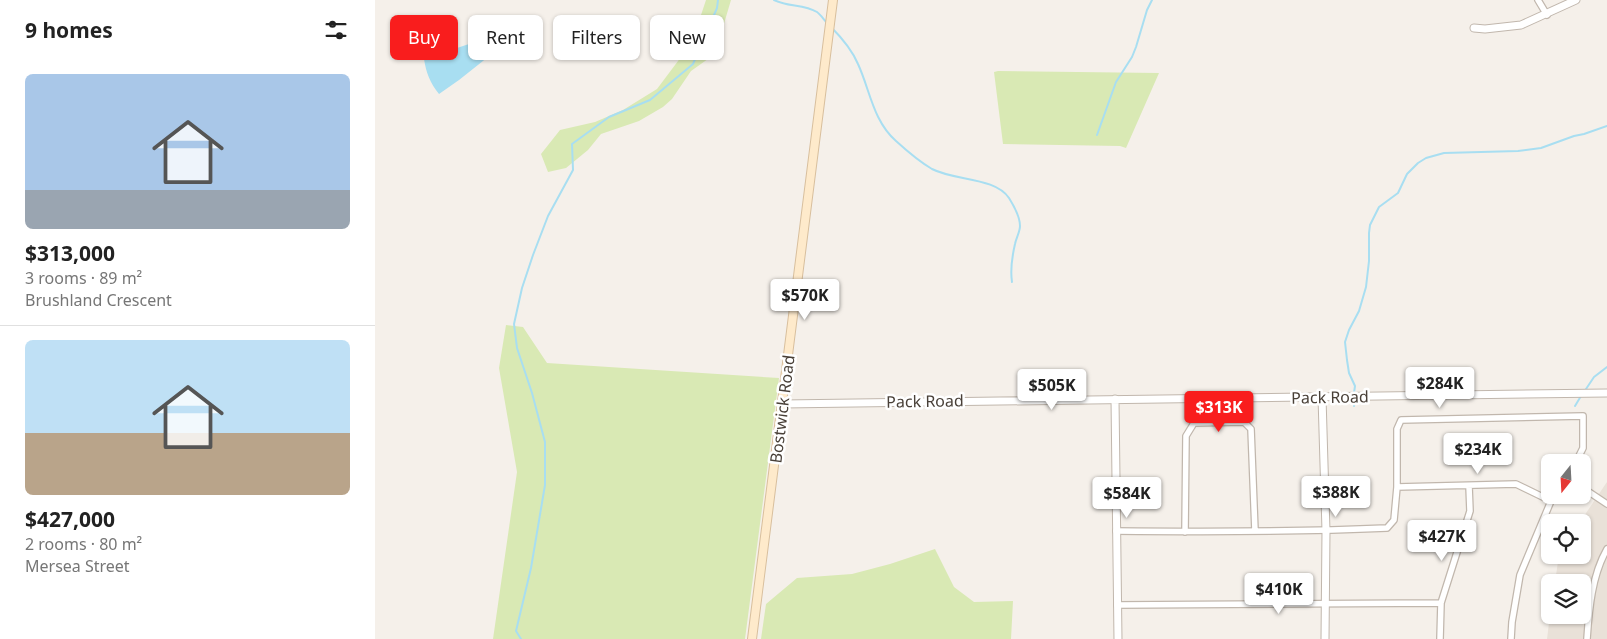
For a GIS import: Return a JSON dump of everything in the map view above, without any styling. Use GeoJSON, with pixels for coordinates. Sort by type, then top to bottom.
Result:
{"type":"FeatureCollection","features":[{"type":"Feature","properties":{"kind":"main road","name":"Bostwick Road"},"geometry":{"type":"LineString","coordinates":[[752,639],[833,0]]}},
{"type":"Feature","properties":{"kind":"street"},"geometry":{"type":"LineString","coordinates":[[1538,0],[1547,14]]}},
{"type":"Feature","properties":{"kind":"street"},"geometry":{"type":"LineString","coordinates":[[1474,28],[1521,26],[1576,0]]}},
{"type":"Feature","properties":{"kind":"street","name":"Pack Road"},"geometry":{"type":"LineString","coordinates":[[783,404],[1607,393]]}},
{"type":"Feature","properties":{"kind":"street"},"geometry":{"type":"LineString","coordinates":[[1322,397],[1326,531],[1325,639]]}},
{"type":"Feature","properties":{"kind":"street"},"geometry":{"type":"LineString","coordinates":[[1115,399],[1118,639]]}},
{"type":"Feature","properties":{"kind":"street"},"geometry":{"type":"LineString","coordinates":[[1116,530],[1185,532],[1326,531],[1387,528],[1394,520],[1397,487],[1397,429],[1401,420],[1583,416],[1583,448],[1580,454]]}},
{"type":"Feature","properties":{"kind":"street"},"geometry":{"type":"LineString","coordinates":[[1185,532],[1186,436],[1194,423],[1204,422],[1244,422],[1251,429],[1255,531]]}},
{"type":"Feature","properties":{"kind":"street"},"geometry":{"type":"LineString","coordinates":[[1397,487],[1516,484],[1541,493]]}},
{"type":"Feature","properties":{"kind":"street"},"geometry":{"type":"LineString","coordinates":[[1440,639],[1441,603],[1470,511],[1469,486]]}},
{"type":"Feature","properties":{"kind":"street"},"geometry":{"type":"LineString","coordinates":[[1591,493],[1607,504]]}},
{"type":"Feature","properties":{"kind":"street"},"geometry":{"type":"LineString","coordinates":[[1511,639],[1520,575],[1550,504]]}},
{"type":"Feature","properties":{"kind":"street"},"geometry":{"type":"LineString","coordinates":[[1587,639],[1589,611],[1600,561],[1607,549]]}},
{"type":"Feature","properties":{"kind":"street"},"geometry":{"type":"LineString","coordinates":[[1117,605],[1441,603]]}},
{"type":"Feature","properties":{"kind":"shaded area"},"geometry":{"type":"Polygon","coordinates":[[[1607,482],[1607,639],[1547,639],[1549,624],[1591,624],[1591,574],[1556,574],[1558,564],[1591,564],[1591,514],[1585,514],[1607,482]]]}},
{"type":"Feature","properties":{"kind":"green space"},"geometry":{"type":"Polygon","coordinates":[[[706,0],[731,0],[724,24],[724,15],[701,15],[706,0]]]}},
{"type":"Feature","properties":{"kind":"green space"},"geometry":{"type":"Polygon","coordinates":[[[679,60],[707,60],[691,71],[672,99],[663,107],[639,121],[601,134],[588,150],[566,168],[548,172],[541,154],[560,130],[595,122],[623,110],[657,89],[679,60]]]}},
{"type":"Feature","properties":{"kind":"green space"},"geometry":{"type":"Polygon","coordinates":[[[994,72],[1159,73],[1126,148],[1120,146],[1003,144],[994,72]]]}},
{"type":"Feature","properties":{"kind":"green space"},"geometry":{"type":"Polygon","coordinates":[[[506,325],[523,327],[547,363],[779,378],[745,639],[493,639],[517,472],[499,368],[506,325]]]}},
{"type":"Feature","properties":{"kind":"green space"},"geometry":{"type":"Polygon","coordinates":[[[935,549],[954,587],[974,602],[1013,601],[1011,639],[761,639],[766,604],[797,578],[852,574],[935,549]]]}},
{"type":"Feature","properties":{"kind":"water"},"geometry":{"type":"Polygon","coordinates":[[[468,44],[468,60],[484,60],[439,94],[429,77],[424,60],[458,60],[458,48],[468,44]]]}},
{"type":"Feature","properties":{"kind":"waterway"},"geometry":{"type":"LineString","coordinates":[[521,639],[516,631],[531,568],[545,485],[545,442],[532,393],[517,348],[514,324],[522,288],[548,216],[573,170],[572,144],[609,117],[650,100],[693,64],[717,8],[718,0]]}},
{"type":"Feature","properties":{"kind":"waterway"},"geometry":{"type":"LineString","coordinates":[[774,0],[812,9],[828,24]]}},
{"type":"Feature","properties":{"kind":"waterway"},"geometry":{"type":"LineString","coordinates":[[1097,135],[1116,82],[1132,57],[1152,0]]}},
{"type":"Feature","properties":{"kind":"waterway"},"geometry":{"type":"LineString","coordinates":[[831,27],[853,54],[877,115],[888,133],[896,141],[932,169],[994,186],[1003,191],[1009,198],[1020,222],[1012,258],[1012,282]]}},
{"type":"Feature","properties":{"kind":"waterway"},"geometry":{"type":"LineString","coordinates":[[1354,393],[1355,386],[1349,373],[1345,342],[1359,311],[1366,287],[1370,225],[1379,207],[1398,193],[1407,174],[1426,158],[1444,153],[1518,151],[1541,148],[1607,126]]}},
{"type":"Feature","properties":{"kind":"waterway"},"geometry":{"type":"LineString","coordinates":[[1584,392],[1594,377],[1607,367]]}},
{"type":"Feature","properties":{"kind":"waterway"},"geometry":{"type":"LineString","coordinates":[[1575,406],[1581,396]]}},
{"type":"Feature","properties":{"kind":"waterway"},"geometry":{"type":"LineString","coordinates":[[1354,398],[1354,406]]}}]}
